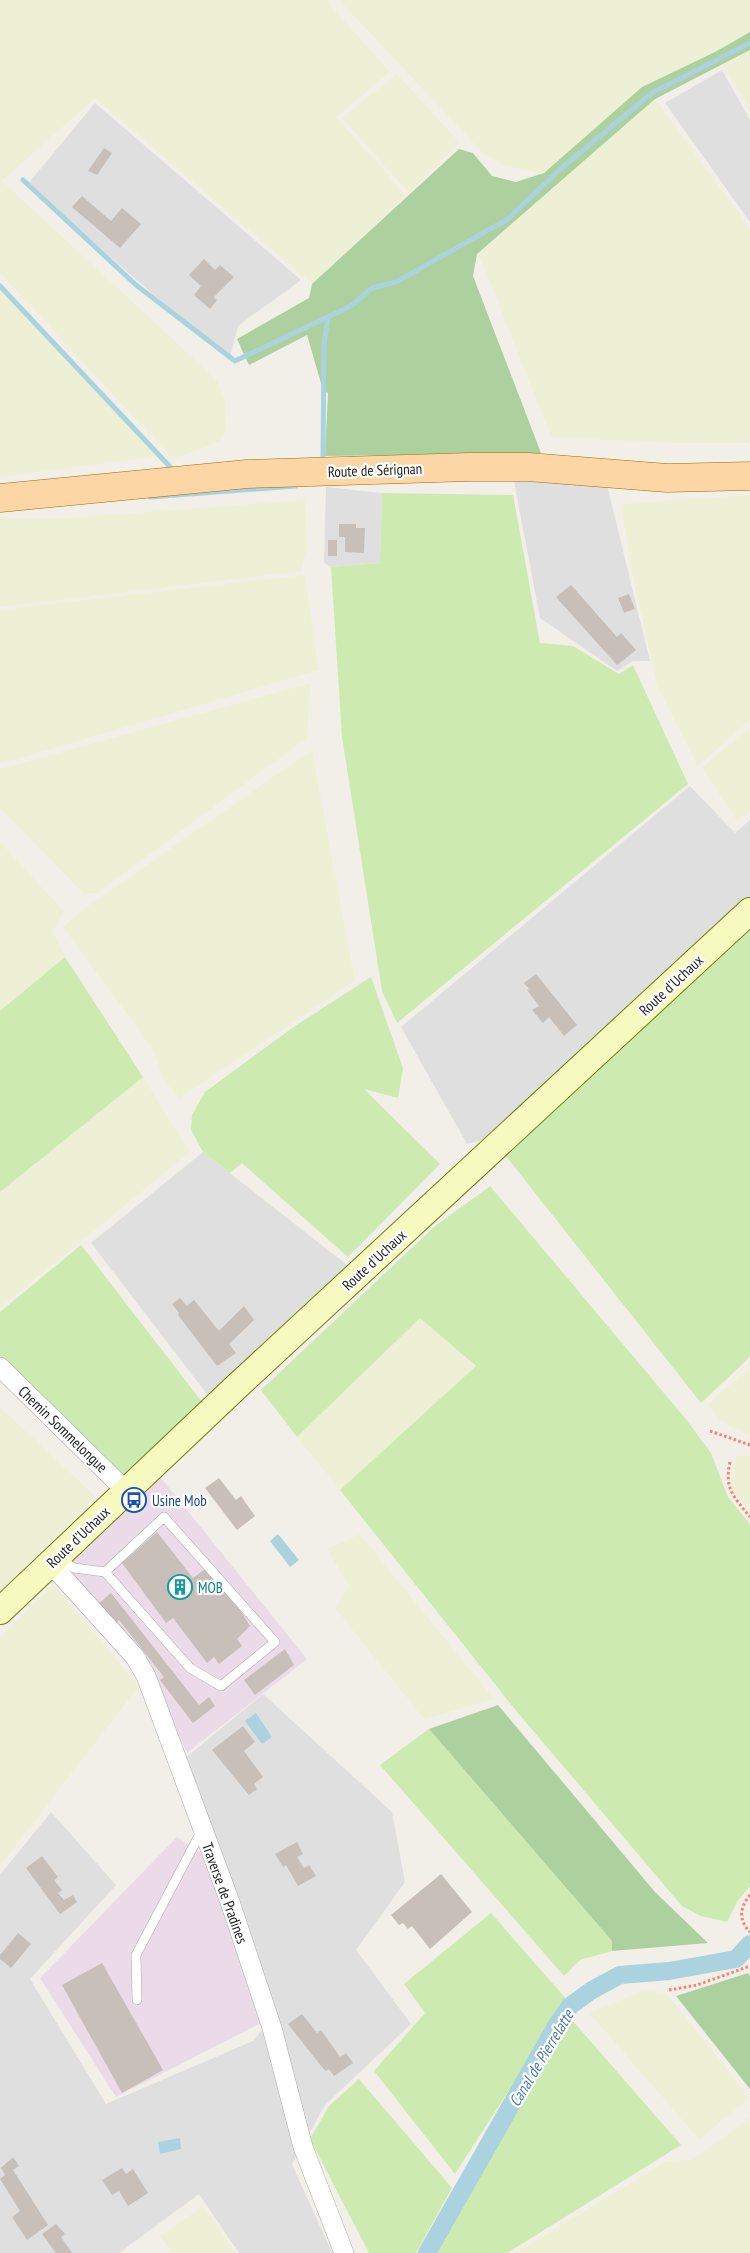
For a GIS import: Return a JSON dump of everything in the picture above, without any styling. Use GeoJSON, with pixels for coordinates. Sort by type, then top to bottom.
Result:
{"type":"FeatureCollection","features":[{"type":"Feature","properties":{"kind":"main road","name":"Route de Sérignan"},"geometry":{"type":"LineString","coordinates":[[0,498],[247,474],[441,468],[528,467],[667,478],[750,476]]}},
{"type":"Feature","properties":{"kind":"main road","name":"Route d'Uchaux"},"geometry":{"type":"LineString","coordinates":[[0,1611],[126,1491],[750,912]]}},
{"type":"Feature","properties":{"kind":"street","name":"Chemin Sommelongue"},"geometry":{"type":"LineString","coordinates":[[0,1367],[126,1491]]}},
{"type":"Feature","properties":{"kind":"street","name":"Traverse de Pradines"},"geometry":{"type":"LineString","coordinates":[[54,1561],[60,1574],[135,1657],[146,1676],[230,1902],[272,2028],[303,2147],[344,2253]]}},
{"type":"Feature","properties":{"kind":"lane"},"geometry":{"type":"LineString","coordinates":[[54,1561],[74,1568],[105,1572],[190,1668],[221,1686],[275,1642],[164,1517],[105,1572]]}},
{"type":"Feature","properties":{"kind":"lane"},"geometry":{"type":"LineString","coordinates":[[137,2000],[136,1955],[202,1830]]}},
{"type":"Feature","properties":{"kind":"path"},"geometry":{"type":"LineString","coordinates":[[710,1431],[750,1446]]}},
{"type":"Feature","properties":{"kind":"path"},"geometry":{"type":"LineString","coordinates":[[730,1462],[727,1477],[730,1493],[750,1517]]}},
{"type":"Feature","properties":{"kind":"path"},"geometry":{"type":"LineString","coordinates":[[750,1895],[741,1910],[741,1919],[750,1932]]}},
{"type":"Feature","properties":{"kind":"path"},"geometry":{"type":"LineString","coordinates":[[669,1990],[697,1985],[750,1966]]}},
{"type":"Feature","properties":{"kind":"shaded area"},"geometry":{"type":"Polygon","coordinates":[[[722,70],[750,120],[750,222],[665,103],[722,70]]]}},
{"type":"Feature","properties":{"kind":"shaded area"},"geometry":{"type":"Polygon","coordinates":[[[95,103],[301,280],[238,326],[229,360],[27,185],[95,103]]]}},
{"type":"Feature","properties":{"kind":"shaded area"},"geometry":{"type":"Polygon","coordinates":[[[514,481],[607,485],[650,661],[633,661],[617,671],[540,618],[514,481]]]}},
{"type":"Feature","properties":{"kind":"shaded area"},"geometry":{"type":"Polygon","coordinates":[[[326,487],[382,493],[380,563],[331,567],[324,563],[326,487]]]}},
{"type":"Feature","properties":{"kind":"shaded area"},"geometry":{"type":"Polygon","coordinates":[[[690,786],[735,833],[750,820],[750,898],[483,1140],[467,1144],[401,1027],[690,786]]]}},
{"type":"Feature","properties":{"kind":"shaded area"},"geometry":{"type":"Polygon","coordinates":[[[203,1152],[347,1265],[210,1398],[91,1243],[203,1152]]]}},
{"type":"Feature","properties":{"kind":"shaded area"},"geometry":{"type":"Polygon","coordinates":[[[158,1474],[307,1659],[187,1753],[147,1663],[60,1565],[158,1474]]]}},
{"type":"Feature","properties":{"kind":"shaded area"},"geometry":{"type":"Polygon","coordinates":[[[263,1694],[392,1812],[405,1882],[356,1950],[411,2024],[325,2105],[292,2164],[332,2253],[239,2253],[199,2194],[119,2253],[0,2253],[0,1875],[51,1812],[116,1885],[30,1979],[106,2104],[253,2041],[277,2011],[184,1759],[263,1694]]]}},
{"type":"Feature","properties":{"kind":"shaded area"},"geometry":{"type":"Polygon","coordinates":[[[177,1837],[207,1857],[265,2021],[116,2097],[40,1978],[177,1837]]]}},
{"type":"Feature","properties":{"kind":"green space"},"geometry":{"type":"Polygon","coordinates":[[[0,0],[326,0],[390,72],[336,117],[406,195],[312,284],[95,98],[2,181],[218,381],[225,403],[226,431],[219,442],[173,459],[0,273],[0,0]]]}},
{"type":"Feature","properties":{"kind":"green space"},"geometry":{"type":"Polygon","coordinates":[[[339,0],[750,0],[750,32],[715,52],[642,87],[544,173],[505,166],[483,153],[339,0]]]}},
{"type":"Feature","properties":{"kind":"green space"},"geometry":{"type":"Polygon","coordinates":[[[750,32],[750,50],[655,99],[477,254],[473,276],[541,453],[325,456],[328,393],[323,390],[307,335],[249,365],[237,339],[309,298],[312,284],[459,149],[473,153],[492,176],[516,182],[544,173],[642,87],[715,52],[750,32]]]}},
{"type":"Feature","properties":{"kind":"green space"},"geometry":{"type":"Polygon","coordinates":[[[750,50],[750,111],[724,65],[750,50]]]}},
{"type":"Feature","properties":{"kind":"green space"},"geometry":{"type":"Polygon","coordinates":[[[397,74],[460,143],[409,193],[342,118],[397,74]]]}},
{"type":"Feature","properties":{"kind":"green space"},"geometry":{"type":"Polygon","coordinates":[[[655,99],[750,229],[750,443],[669,443],[551,437],[485,269],[477,254],[655,99]]]}},
{"type":"Feature","properties":{"kind":"green space"},"geometry":{"type":"Polygon","coordinates":[[[0,290],[38,329],[157,456],[0,477],[0,290]]]}},
{"type":"Feature","properties":{"kind":"green space"},"geometry":{"type":"Polygon","coordinates":[[[382,493],[513,495],[540,643],[573,646],[619,674],[633,665],[688,784],[397,1023],[382,991],[342,737],[331,567],[380,563],[382,493]]]}},
{"type":"Feature","properties":{"kind":"green space"},"geometry":{"type":"Polygon","coordinates":[[[750,495],[750,720],[698,766],[657,686],[632,573],[621,504],[750,495]]]}},
{"type":"Feature","properties":{"kind":"green space"},"geometry":{"type":"Polygon","coordinates":[[[305,500],[307,546],[301,571],[0,607],[0,518],[70,518],[305,500]]]}},
{"type":"Feature","properties":{"kind":"green space"},"geometry":{"type":"Polygon","coordinates":[[[305,575],[319,670],[0,764],[0,610],[305,575]]]}},
{"type":"Feature","properties":{"kind":"green space"},"geometry":{"type":"Polygon","coordinates":[[[311,683],[307,738],[97,893],[83,893],[0,808],[0,769],[311,683]]]}},
{"type":"Feature","properties":{"kind":"green space"},"geometry":{"type":"Polygon","coordinates":[[[750,727],[750,811],[737,821],[702,768],[750,727]]]}},
{"type":"Feature","properties":{"kind":"green space"},"geometry":{"type":"Polygon","coordinates":[[[312,750],[355,981],[180,1098],[164,1081],[154,1051],[63,927],[81,911],[312,750]]]}},
{"type":"Feature","properties":{"kind":"green space"},"geometry":{"type":"Polygon","coordinates":[[[0,842],[64,911],[53,931],[65,957],[0,1011],[0,842]]]}},
{"type":"Feature","properties":{"kind":"green space"},"geometry":{"type":"Polygon","coordinates":[[[750,922],[750,1357],[701,1403],[501,1150],[750,922]]]}},
{"type":"Feature","properties":{"kind":"green space"},"geometry":{"type":"Polygon","coordinates":[[[65,957],[143,1077],[0,1192],[0,1011],[65,957]]]}},
{"type":"Feature","properties":{"kind":"green space"},"geometry":{"type":"Polygon","coordinates":[[[371,977],[403,1068],[398,1098],[364,1089],[440,1164],[348,1257],[242,1163],[230,1173],[203,1152],[191,1130],[192,1115],[205,1092],[295,1026],[371,977]]]}},
{"type":"Feature","properties":{"kind":"green space"},"geometry":{"type":"Polygon","coordinates":[[[143,1077],[190,1152],[0,1308],[0,1192],[143,1077]]]}},
{"type":"Feature","properties":{"kind":"green space"},"geometry":{"type":"Polygon","coordinates":[[[490,1186],[685,1418],[711,1453],[728,1497],[750,1524],[750,1886],[737,1902],[727,1922],[701,1916],[682,1906],[518,1713],[340,1490],[476,1366],[420,1318],[297,1437],[261,1390],[434,1227],[490,1186]]]}},
{"type":"Feature","properties":{"kind":"green space"},"geometry":{"type":"Polygon","coordinates":[[[81,1245],[202,1402],[126,1479],[0,1357],[0,1312],[81,1245]]]}},
{"type":"Feature","properties":{"kind":"green space"},"geometry":{"type":"Polygon","coordinates":[[[420,1318],[476,1366],[340,1490],[297,1437],[420,1318]]]}},
{"type":"Feature","properties":{"kind":"green space"},"geometry":{"type":"Polygon","coordinates":[[[750,1367],[750,1436],[722,1422],[707,1405],[750,1367]]]}},
{"type":"Feature","properties":{"kind":"green space"},"geometry":{"type":"Polygon","coordinates":[[[0,1407],[96,1497],[0,1592],[0,1407]]]}},
{"type":"Feature","properties":{"kind":"green space"},"geometry":{"type":"Polygon","coordinates":[[[736,1456],[750,1456],[750,1511],[731,1489],[736,1456]]]}},
{"type":"Feature","properties":{"kind":"green space"},"geometry":{"type":"Polygon","coordinates":[[[360,1534],[494,1699],[424,1719],[335,1608],[349,1586],[327,1549],[360,1534]]]}},
{"type":"Feature","properties":{"kind":"green space"},"geometry":{"type":"Polygon","coordinates":[[[54,1585],[139,1686],[0,1866],[0,1637],[54,1585]]]}},
{"type":"Feature","properties":{"kind":"green space"},"geometry":{"type":"Polygon","coordinates":[[[498,1705],[655,1892],[708,1943],[612,1951],[612,1941],[429,1729],[498,1705]]]}},
{"type":"Feature","properties":{"kind":"green space"},"geometry":{"type":"Polygon","coordinates":[[[429,1729],[612,1941],[612,1951],[580,1960],[564,1976],[380,1765],[429,1729]]]}},
{"type":"Feature","properties":{"kind":"green space"},"geometry":{"type":"Polygon","coordinates":[[[491,1913],[567,2000],[455,2174],[374,2071],[425,2013],[404,1984],[491,1913]]]}},
{"type":"Feature","properties":{"kind":"green space"},"geometry":{"type":"Polygon","coordinates":[[[748,1973],[750,1976],[750,2089],[676,1996],[748,1973]]]}},
{"type":"Feature","properties":{"kind":"green space"},"geometry":{"type":"Polygon","coordinates":[[[644,1990],[667,1994],[750,2098],[699,2139],[589,2013],[644,1990]]]}},
{"type":"Feature","properties":{"kind":"green space"},"geometry":{"type":"Polygon","coordinates":[[[572,2020],[681,2145],[507,2253],[433,2253],[572,2020]]]}},
{"type":"Feature","properties":{"kind":"green space"},"geometry":{"type":"Polygon","coordinates":[[[359,2079],[452,2188],[416,2253],[369,2253],[310,2139],[329,2106],[359,2079]]]}},
{"type":"Feature","properties":{"kind":"green space"},"geometry":{"type":"Polygon","coordinates":[[[750,2118],[750,2253],[515,2253],[667,2161],[692,2160],[750,2118]]]}},
{"type":"Feature","properties":{"kind":"green space"},"geometry":{"type":"Polygon","coordinates":[[[203,2206],[236,2253],[172,2253],[160,2236],[203,2206]]]}},
{"type":"Feature","properties":{"kind":"water"},"geometry":{"type":"Polygon","coordinates":[[[278,1534],[299,1560],[290,1567],[270,1541],[278,1534]]]}},
{"type":"Feature","properties":{"kind":"water"},"geometry":{"type":"Polygon","coordinates":[[[256,1713],[272,1737],[262,1744],[245,1721],[256,1713]]]}},
{"type":"Feature","properties":{"kind":"water"},"geometry":{"type":"Polygon","coordinates":[[[180,2138],[181,2149],[160,2154],[158,2142],[180,2138]]]}},
{"type":"Feature","properties":{"kind":"building"},"geometry":{"type":"Polygon","coordinates":[[[104,148],[112,153],[97,175],[88,171],[104,148]]]}},
{"type":"Feature","properties":{"kind":"building"},"geometry":{"type":"Polygon","coordinates":[[[82,196],[111,221],[122,208],[141,224],[120,248],[72,207],[82,196]]]}},
{"type":"Feature","properties":{"kind":"building"},"geometry":{"type":"Polygon","coordinates":[[[204,259],[215,270],[220,265],[234,277],[214,297],[217,300],[210,309],[194,295],[201,286],[189,275],[204,259]]]}},
{"type":"Feature","properties":{"kind":"building"},"geometry":{"type":"Polygon","coordinates":[[[339,524],[356,524],[356,528],[365,528],[364,553],[345,552],[345,537],[339,537],[339,524]]]}},
{"type":"Feature","properties":{"kind":"building"},"geometry":{"type":"Polygon","coordinates":[[[328,540],[337,540],[337,556],[328,556],[328,540]]]}},
{"type":"Feature","properties":{"kind":"building"},"geometry":{"type":"Polygon","coordinates":[[[571,585],[617,637],[621,633],[636,650],[617,665],[556,597],[571,585]]]}},
{"type":"Feature","properties":{"kind":"building"},"geometry":{"type":"Polygon","coordinates":[[[629,594],[635,609],[624,613],[618,598],[629,594]]]}},
{"type":"Feature","properties":{"kind":"building"},"geometry":{"type":"Polygon","coordinates":[[[536,974],[577,1025],[564,1036],[549,1017],[543,1023],[532,1010],[539,1006],[524,983],[536,974]]]}},
{"type":"Feature","properties":{"kind":"building"},"geometry":{"type":"Polygon","coordinates":[[[180,1298],[187,1306],[194,1300],[219,1331],[244,1306],[254,1320],[229,1344],[236,1353],[217,1366],[178,1315],[179,1313],[172,1304],[180,1298]]]}},
{"type":"Feature","properties":{"kind":"building"},"geometry":{"type":"Polygon","coordinates":[[[219,1478],[236,1500],[241,1496],[255,1516],[237,1530],[205,1488],[219,1478]]]}},
{"type":"Feature","properties":{"kind":"building","name":"MOB"},"geometry":{"type":"Polygon","coordinates":[[[157,1532],[193,1578],[205,1569],[242,1613],[250,1626],[237,1639],[242,1646],[219,1664],[214,1657],[207,1663],[173,1618],[166,1623],[122,1563],[157,1532]]]}},
{"type":"Feature","properties":{"kind":"building"},"geometry":{"type":"Polygon","coordinates":[[[111,1593],[199,1705],[209,1697],[215,1706],[193,1723],[160,1680],[164,1677],[119,1620],[115,1624],[97,1605],[111,1593]]]}},
{"type":"Feature","properties":{"kind":"building"},"geometry":{"type":"Polygon","coordinates":[[[285,1649],[294,1665],[255,1695],[244,1680],[285,1649]]]}},
{"type":"Feature","properties":{"kind":"building"},"geometry":{"type":"Polygon","coordinates":[[[243,1726],[255,1742],[244,1751],[263,1777],[254,1784],[257,1789],[249,1795],[212,1750],[243,1726]]]}},
{"type":"Feature","properties":{"kind":"building"},"geometry":{"type":"Polygon","coordinates":[[[297,1842],[303,1854],[297,1857],[304,1868],[309,1865],[316,1876],[298,1886],[286,1865],[283,1867],[275,1854],[297,1842]]]}},
{"type":"Feature","properties":{"kind":"building"},"geometry":{"type":"Polygon","coordinates":[[[42,1856],[58,1877],[54,1880],[62,1890],[58,1893],[64,1900],[73,1895],[77,1902],[60,1914],[26,1868],[42,1856]]]}},
{"type":"Feature","properties":{"kind":"building"},"geometry":{"type":"Polygon","coordinates":[[[441,1874],[472,1912],[430,1949],[412,1926],[408,1929],[403,1923],[399,1925],[391,1915],[441,1874]]]}},
{"type":"Feature","properties":{"kind":"building"},"geometry":{"type":"Polygon","coordinates":[[[18,1933],[31,1944],[11,1968],[0,1959],[0,1955],[18,1933]]]}},
{"type":"Feature","properties":{"kind":"building"},"geometry":{"type":"Polygon","coordinates":[[[102,1963],[163,2070],[122,2093],[62,1985],[102,1963]]]}},
{"type":"Feature","properties":{"kind":"building"},"geometry":{"type":"Polygon","coordinates":[[[302,2014],[317,2033],[321,2030],[340,2057],[346,2053],[353,2063],[334,2076],[329,2069],[325,2071],[288,2024],[302,2014]]]}},
{"type":"Feature","properties":{"kind":"building"},"geometry":{"type":"Polygon","coordinates":[[[13,2157],[19,2166],[13,2170],[48,2225],[27,2240],[12,2217],[20,2211],[0,2179],[5,2175],[1,2168],[13,2157]]]}},
{"type":"Feature","properties":{"kind":"building"},"geometry":{"type":"Polygon","coordinates":[[[122,2168],[126,2174],[133,2169],[148,2193],[128,2206],[119,2191],[112,2195],[102,2180],[122,2168]]]}},
{"type":"Feature","properties":{"kind":"building"},"geometry":{"type":"Polygon","coordinates":[[[56,2224],[65,2234],[61,2237],[72,2253],[56,2253],[42,2234],[56,2224]]]}},
{"type":"Feature","properties":{"kind":"waterway"},"geometry":{"type":"LineString","coordinates":[[323,460],[324,344],[328,317],[351,306],[372,288],[396,282],[508,219],[558,171],[652,93],[750,43]]}},
{"type":"Feature","properties":{"kind":"waterway"},"geometry":{"type":"LineString","coordinates":[[23,180],[136,285],[235,361],[328,317]]}},
{"type":"Feature","properties":{"kind":"waterway"},"geometry":{"type":"LineString","coordinates":[[0,286],[174,471]]}},
{"type":"Feature","properties":{"kind":"waterway"},"geometry":{"type":"LineString","coordinates":[[150,497],[296,486]]}},
{"type":"Feature","properties":{"kind":"waterway","name":"Canal de Pierrelatte"},"geometry":{"type":"LineString","coordinates":[[427,2253],[556,2026],[570,2006],[592,1990],[620,1975],[669,1971],[736,1959],[750,1944]]}},
{"type":"Feature","properties":{"kind":"place","name":"Usine Mob"},"geometry":{"type":"Point","coordinates":[134,1500]}},
{"type":"Feature","properties":{"kind":"place","name":"MOB"},"geometry":{"type":"Point","coordinates":[180,1587]}}]}
